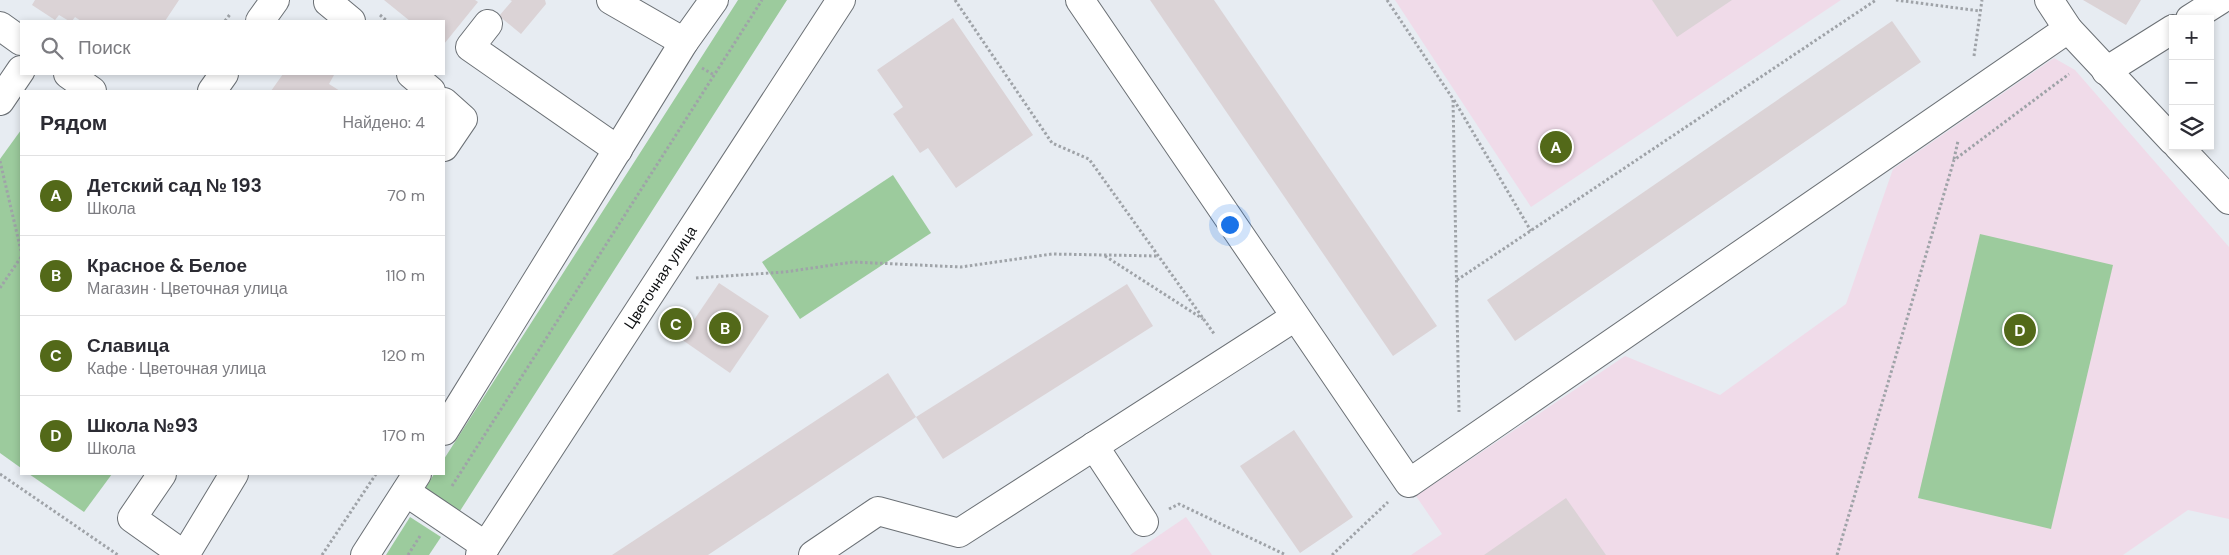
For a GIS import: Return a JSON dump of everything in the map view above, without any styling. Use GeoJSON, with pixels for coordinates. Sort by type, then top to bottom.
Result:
{"type":"FeatureCollection","features":[{"type":"Feature","properties":{"kind":"street"},"geometry":{"type":"LineString","coordinates":[[261,20],[275,0]]}},
{"type":"Feature","properties":{"kind":"street"},"geometry":{"type":"LineString","coordinates":[[611,0],[684,42]]}},
{"type":"Feature","properties":{"kind":"street"},"geometry":{"type":"LineString","coordinates":[[445,429],[684,42],[714,0]]}},
{"type":"Feature","properties":{"kind":"street","name":"Цветочная улица"},"geometry":{"type":"LineString","coordinates":[[483,550],[841,0]]}},
{"type":"Feature","properties":{"kind":"street"},"geometry":{"type":"LineString","coordinates":[[1080,0],[1409,482],[2068,29]]}},
{"type":"Feature","properties":{"kind":"street"},"geometry":{"type":"LineString","coordinates":[[2049,0],[2068,29],[2169,137]]}},
{"type":"Feature","properties":{"kind":"street"},"geometry":{"type":"LineString","coordinates":[[2196,15],[2220,0]]}},
{"type":"Feature","properties":{"kind":"street"},"geometry":{"type":"LineString","coordinates":[[328,1],[350,20]]}},
{"type":"Feature","properties":{"kind":"street"},"geometry":{"type":"LineString","coordinates":[[488,24],[470,47],[618,150]]}},
{"type":"Feature","properties":{"kind":"street"},"geometry":{"type":"LineString","coordinates":[[0,26],[20,40]]}},
{"type":"Feature","properties":{"kind":"street"},"geometry":{"type":"LineString","coordinates":[[2106,71],[2169,32]]}},
{"type":"Feature","properties":{"kind":"street"},"geometry":{"type":"LineString","coordinates":[[0,101],[20,71]]}},
{"type":"Feature","properties":{"kind":"street"},"geometry":{"type":"LineString","coordinates":[[69,75],[91,90]]}},
{"type":"Feature","properties":{"kind":"street"},"geometry":{"type":"LineString","coordinates":[[213,90],[223,75]]}},
{"type":"Feature","properties":{"kind":"street"},"geometry":{"type":"LineString","coordinates":[[412,75],[430,90]]}},
{"type":"Feature","properties":{"kind":"street"},"geometry":{"type":"LineString","coordinates":[[445,103],[463,119],[445,146]]}},
{"type":"Feature","properties":{"kind":"street"},"geometry":{"type":"LineString","coordinates":[[2182,150],[2229,200]]}},
{"type":"Feature","properties":{"kind":"street"},"geometry":{"type":"LineString","coordinates":[[813,555],[878,512],[959,533],[1295,316]]}},
{"type":"Feature","properties":{"kind":"street"},"geometry":{"type":"LineString","coordinates":[[1094,446],[1144,522]]}},
{"type":"Feature","properties":{"kind":"street"},"geometry":{"type":"LineString","coordinates":[[161,475],[132,518],[185,555],[233,475]]}},
{"type":"Feature","properties":{"kind":"street"},"geometry":{"type":"LineString","coordinates":[[365,555],[411,483],[436,511],[483,550]]}},
{"type":"Feature","properties":{"kind":"path"},"geometry":{"type":"LineString","coordinates":[[436,511],[762,0]]}},
{"type":"Feature","properties":{"kind":"path"},"geometry":{"type":"LineString","coordinates":[[955,0],[1052,143],[1089,159],[1231,358]]}},
{"type":"Feature","properties":{"kind":"path"},"geometry":{"type":"LineString","coordinates":[[1387,0],[1453,99],[1531,231]]}},
{"type":"Feature","properties":{"kind":"path"},"geometry":{"type":"LineString","coordinates":[[1457,280],[1876,0]]}},
{"type":"Feature","properties":{"kind":"path"},"geometry":{"type":"LineString","coordinates":[[1896,0],[1980,11]]}},
{"type":"Feature","properties":{"kind":"path"},"geometry":{"type":"LineString","coordinates":[[1837,555],[1954,160],[2075,70],[2106,71]]}},
{"type":"Feature","properties":{"kind":"path"},"geometry":{"type":"LineString","coordinates":[[1453,99],[1460,447]]}},
{"type":"Feature","properties":{"kind":"path"},"geometry":{"type":"LineString","coordinates":[[0,161],[20,247]]}},
{"type":"Feature","properties":{"kind":"path"},"geometry":{"type":"LineString","coordinates":[[688,278],[785,272],[853,262],[960,267],[1052,254],[1158,256]]}},
{"type":"Feature","properties":{"kind":"path"},"geometry":{"type":"LineString","coordinates":[[1104,255],[1205,321]]}},
{"type":"Feature","properties":{"kind":"path"},"geometry":{"type":"LineString","coordinates":[[0,288],[20,258]]}},
{"type":"Feature","properties":{"kind":"path"},"geometry":{"type":"LineString","coordinates":[[0,474],[118,555]]}},
{"type":"Feature","properties":{"kind":"path"},"geometry":{"type":"LineString","coordinates":[[322,555],[375,475]]}},
{"type":"Feature","properties":{"kind":"path"},"geometry":{"type":"LineString","coordinates":[[1332,555],[1409,482]]}},
{"type":"Feature","properties":{"kind":"path"},"geometry":{"type":"LineString","coordinates":[[1144,522],[1179,504],[1286,555]]}},
{"type":"Feature","properties":{"kind":"shaded area"},"geometry":{"type":"Polygon","coordinates":[[[1395,0],[1841,0],[1531,207],[1395,0]]]}},
{"type":"Feature","properties":{"kind":"shaded area"},"geometry":{"type":"Polygon","coordinates":[[[2054,58],[2075,70],[2229,247],[2229,519],[2188,510],[2123,555],[1411,555],[1442,534],[1416,496],[1625,356],[1720,395],[1846,304],[1893,169],[2054,58]]]}},
{"type":"Feature","properties":{"kind":"shaded area"},"geometry":{"type":"Polygon","coordinates":[[[1186,517],[1212,555],[1130,555],[1186,517]]]}},
{"type":"Feature","properties":{"kind":"green space"},"geometry":{"type":"Polygon","coordinates":[[[738,0],[787,0],[460,511],[425,489],[433,475],[445,475],[445,457],[738,0]]]}},
{"type":"Feature","properties":{"kind":"green space"},"geometry":{"type":"Polygon","coordinates":[[[20,131],[20,467],[0,453],[0,159],[20,131]]]}},
{"type":"Feature","properties":{"kind":"green space"},"geometry":{"type":"Polygon","coordinates":[[[893,175],[931,233],[800,319],[762,262],[893,175]]]}},
{"type":"Feature","properties":{"kind":"green space"},"geometry":{"type":"Polygon","coordinates":[[[1980,234],[2113,265],[2051,529],[1918,498],[1980,234]]]}},
{"type":"Feature","properties":{"kind":"green space"},"geometry":{"type":"Polygon","coordinates":[[[30,475],[111,475],[84,512],[30,475]]]}},
{"type":"Feature","properties":{"kind":"green space"},"geometry":{"type":"Polygon","coordinates":[[[410,517],[441,537],[429,555],[386,555],[410,517]]]}},
{"type":"Feature","properties":{"kind":"building"},"geometry":{"type":"Polygon","coordinates":[[[35,0],[179,0],[166,20],[80,20],[75,17],[73,20],[67,20],[59,15],[55,20],[32,5],[35,0]]]}},
{"type":"Feature","properties":{"kind":"building"},"geometry":{"type":"Polygon","coordinates":[[[384,0],[475,0],[478,2],[445,43],[445,20],[409,20],[384,0]]]}},
{"type":"Feature","properties":{"kind":"building"},"geometry":{"type":"Polygon","coordinates":[[[510,0],[545,0],[546,4],[521,34],[499,16],[512,1],[510,0]]]}},
{"type":"Feature","properties":{"kind":"building"},"geometry":{"type":"Polygon","coordinates":[[[1150,0],[1214,0],[1437,326],[1393,356],[1150,0]]]}},
{"type":"Feature","properties":{"kind":"building"},"geometry":{"type":"Polygon","coordinates":[[[1652,0],[1732,0],[1677,37],[1652,0]]]}},
{"type":"Feature","properties":{"kind":"building"},"geometry":{"type":"Polygon","coordinates":[[[2083,0],[2141,0],[2126,25],[2083,0]]]}},
{"type":"Feature","properties":{"kind":"building"},"geometry":{"type":"Polygon","coordinates":[[[953,18],[1033,135],[956,188],[928,148],[920,153],[893,114],[903,107],[877,70],[953,18]]]}},
{"type":"Feature","properties":{"kind":"building"},"geometry":{"type":"Polygon","coordinates":[[[1892,21],[1921,62],[1515,341],[1487,300],[1892,21]]]}},
{"type":"Feature","properties":{"kind":"building"},"geometry":{"type":"Polygon","coordinates":[[[282,75],[334,75],[329,84],[338,90],[272,90],[282,75]]]}},
{"type":"Feature","properties":{"kind":"building"},"geometry":{"type":"Polygon","coordinates":[[[719,283],[769,316],[730,373],[681,339],[719,283]]]}},
{"type":"Feature","properties":{"kind":"building"},"geometry":{"type":"Polygon","coordinates":[[[1127,284],[1153,326],[943,459],[916,417],[1127,284]]]}},
{"type":"Feature","properties":{"kind":"building"},"geometry":{"type":"Polygon","coordinates":[[[888,373],[916,417],[708,555],[612,555],[888,373]]]}},
{"type":"Feature","properties":{"kind":"building"},"geometry":{"type":"Polygon","coordinates":[[[1294,430],[1353,517],[1300,553],[1240,466],[1294,430]]]}},
{"type":"Feature","properties":{"kind":"building"},"geometry":{"type":"Polygon","coordinates":[[[1566,498],[1606,555],[1484,555],[1566,498]]]}},
{"type":"Feature","properties":{"kind":"place","name":"Детский сад № 193"},"geometry":{"type":"Point","coordinates":[1556,147]}},
{"type":"Feature","properties":{"kind":"place","name":"Славица"},"geometry":{"type":"Point","coordinates":[676,324]}},
{"type":"Feature","properties":{"kind":"place","name":"Красное & Белое"},"geometry":{"type":"Point","coordinates":[725,328]}},
{"type":"Feature","properties":{"kind":"place","name":"Школа №93"},"geometry":{"type":"Point","coordinates":[2020,330]}}]}
